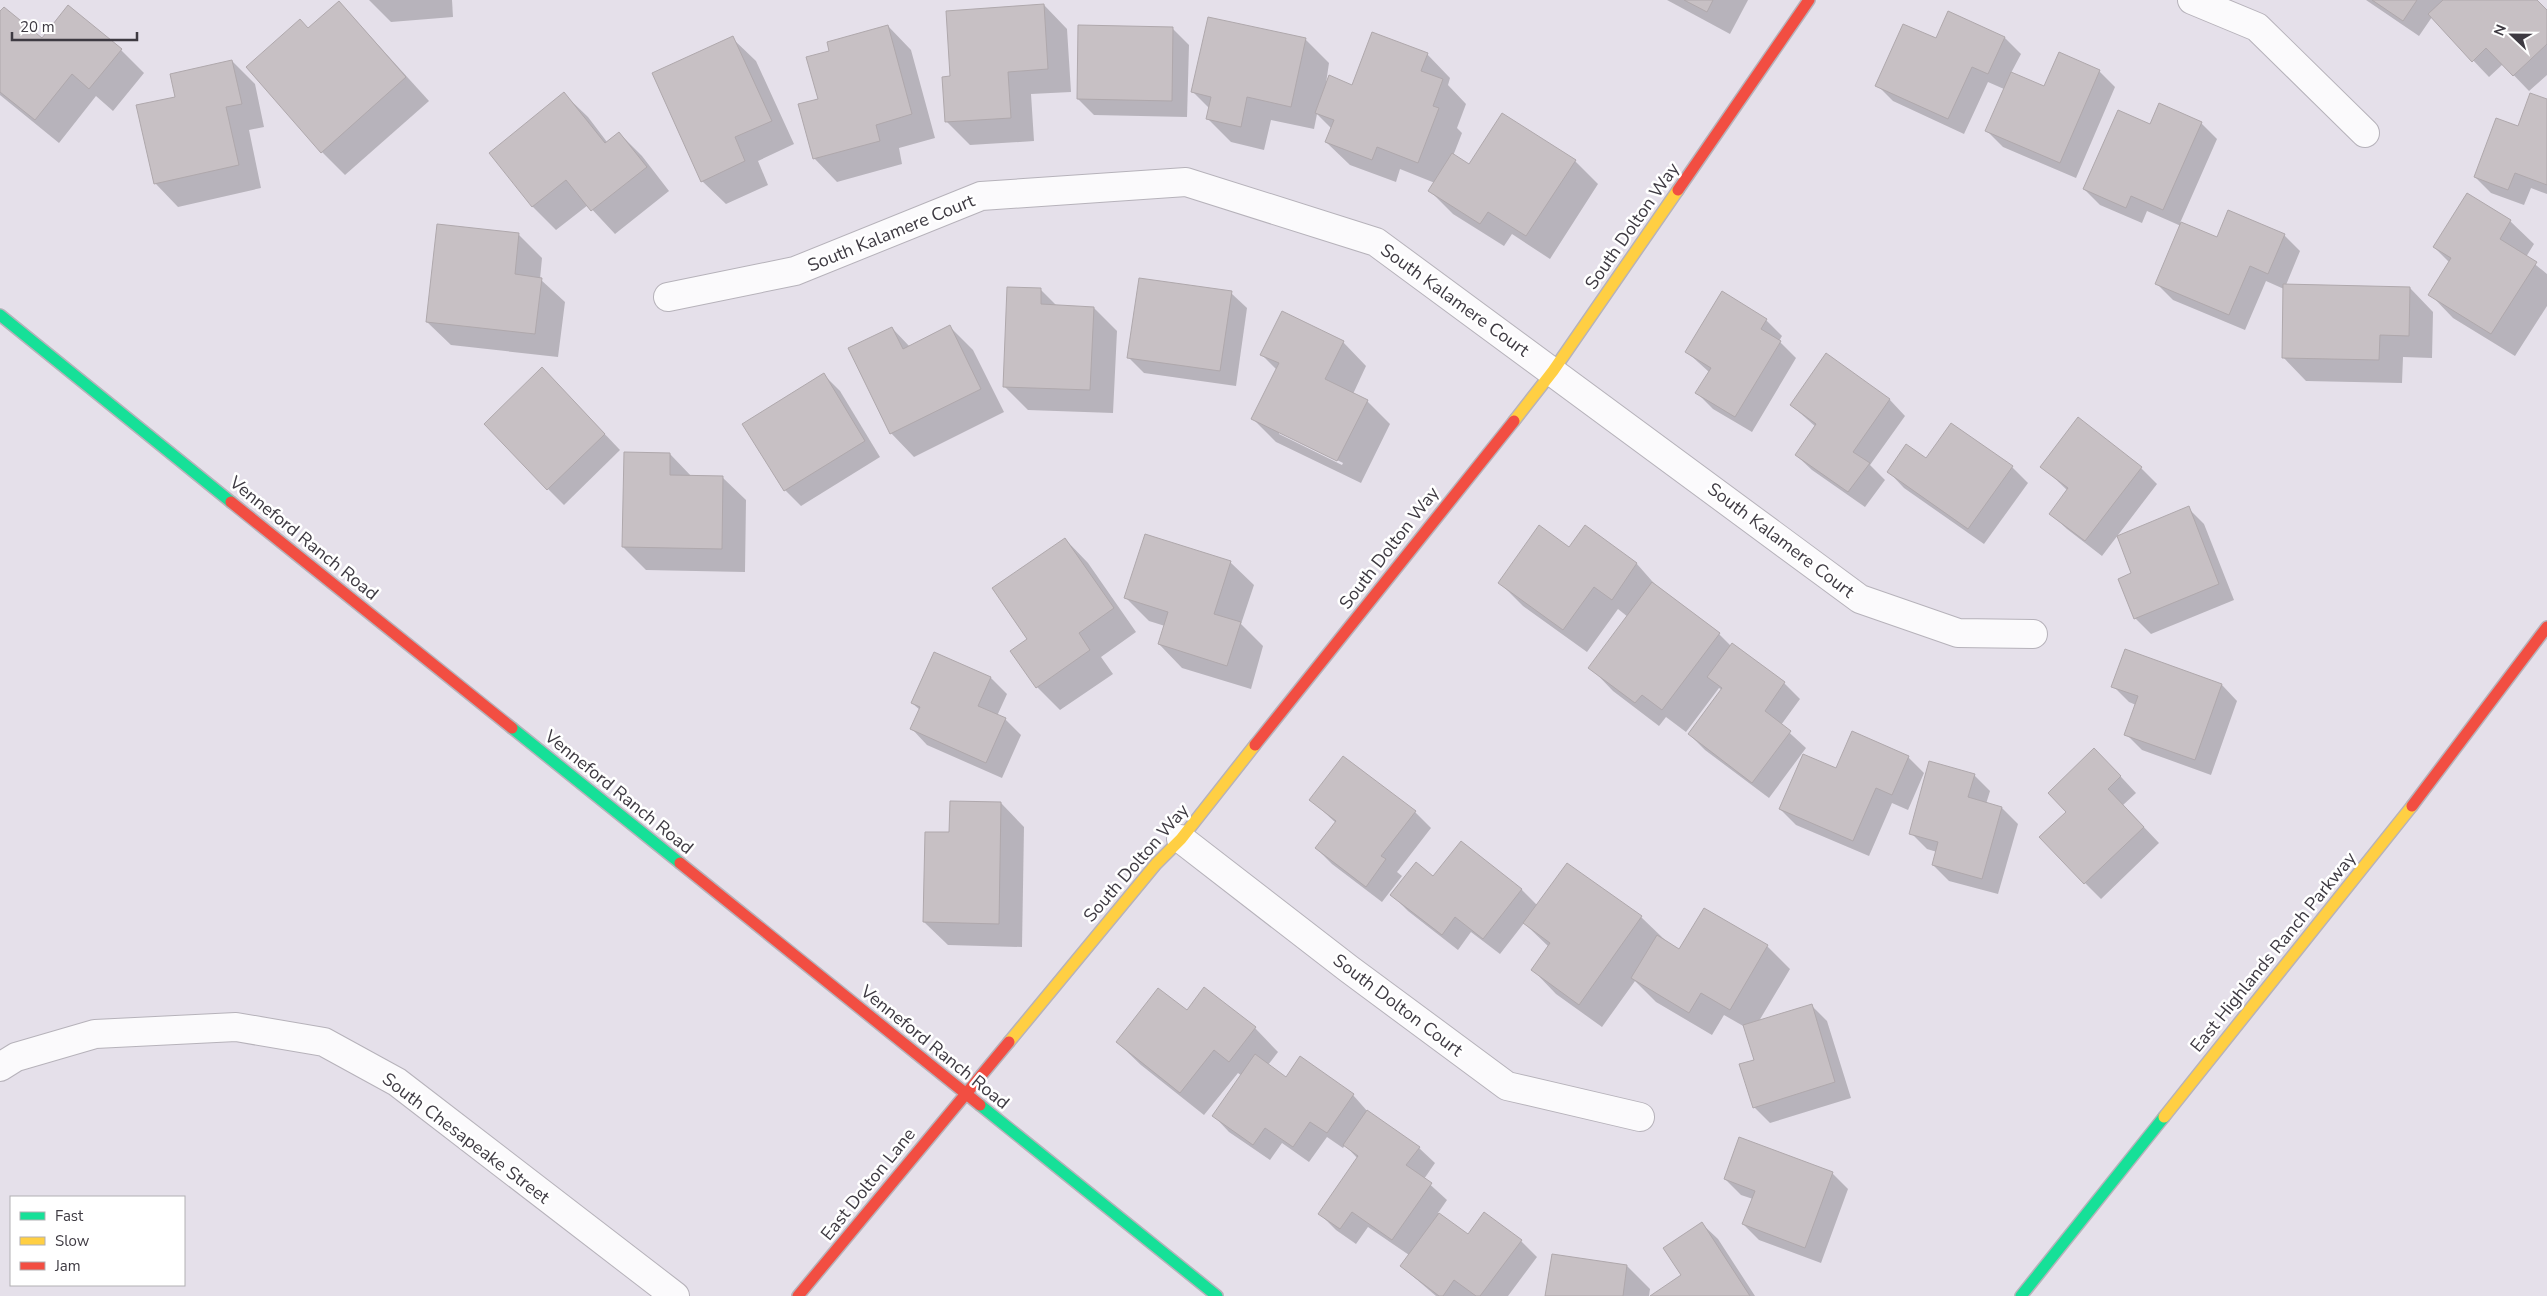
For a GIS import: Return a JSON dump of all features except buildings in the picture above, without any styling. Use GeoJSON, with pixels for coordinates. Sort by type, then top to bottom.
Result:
{"type":"FeatureCollection","features":[{"type":"Feature","properties":{"kind":"street","name":"South Dolton Way"},"geometry":{"type":"LineString","coordinates":[[964,1093],[1156,864],[1181,839],[1553,371],[1808,0]]}},
{"type":"Feature","properties":{"kind":"street"},"geometry":{"type":"LineString","coordinates":[[2192,0],[2257,27],[2365,133]]}},
{"type":"Feature","properties":{"kind":"street","name":"South Kalamere Court"},"geometry":{"type":"LineString","coordinates":[[668,297],[795,271],[982,196],[1186,182],[1376,242],[1860,599],[1958,634],[2033,634]]}},
{"type":"Feature","properties":{"kind":"street","name":"Venneford Ranch Road"},"geometry":{"type":"LineString","coordinates":[[0,315],[1218,1296]]}},
{"type":"Feature","properties":{"kind":"street","name":"East Highlands Ranch Parkway"},"geometry":{"type":"LineString","coordinates":[[2021,1296],[2428,786],[2547,627]]}},
{"type":"Feature","properties":{"kind":"street","name":"South Dolton Court"},"geometry":{"type":"LineString","coordinates":[[1181,839],[1349,969],[1507,1086],[1640,1117]]}},
{"type":"Feature","properties":{"kind":"street","name":"South Chesapeake Street"},"geometry":{"type":"LineString","coordinates":[[0,1067],[16,1058],[95,1034],[236,1027],[324,1042],[396,1082],[675,1296]]}},
{"type":"Feature","properties":{"kind":"street","name":"East Dolton Lane"},"geometry":{"type":"LineString","coordinates":[[798,1296],[964,1093]]}},
{"type":"Feature","properties":{"kind":"traffic: fast"},"geometry":{"type":"LineString","coordinates":[[0,315],[231,502]]}},
{"type":"Feature","properties":{"kind":"traffic: fast"},"geometry":{"type":"LineString","coordinates":[[512,728],[680,863]]}},
{"type":"Feature","properties":{"kind":"traffic: fast"},"geometry":{"type":"LineString","coordinates":[[980,1105],[1217,1296]]}},
{"type":"Feature","properties":{"kind":"traffic: fast"},"geometry":{"type":"LineString","coordinates":[[2021,1296],[2164,1117]]}},
{"type":"Feature","properties":{"kind":"traffic: slow"},"geometry":{"type":"LineString","coordinates":[[1514,421],[1553,371],[1678,190]]}},
{"type":"Feature","properties":{"kind":"traffic: slow"},"geometry":{"type":"LineString","coordinates":[[1009,1042],[1156,864],[1181,839],[1255,745]]}},
{"type":"Feature","properties":{"kind":"traffic: slow"},"geometry":{"type":"LineString","coordinates":[[2164,1117],[2412,806]]}},
{"type":"Feature","properties":{"kind":"traffic: jam"},"geometry":{"type":"LineString","coordinates":[[1678,190],[1809,0]]}},
{"type":"Feature","properties":{"kind":"traffic: jam"},"geometry":{"type":"LineString","coordinates":[[1255,745],[1514,421]]}},
{"type":"Feature","properties":{"kind":"traffic: jam"},"geometry":{"type":"LineString","coordinates":[[231,502],[512,728]]}},
{"type":"Feature","properties":{"kind":"traffic: jam"},"geometry":{"type":"LineString","coordinates":[[2412,806],[2547,627]]}},
{"type":"Feature","properties":{"kind":"traffic: jam"},"geometry":{"type":"LineString","coordinates":[[680,863],[980,1105]]}},
{"type":"Feature","properties":{"kind":"traffic: jam"},"geometry":{"type":"LineString","coordinates":[[798,1296],[1009,1042]]}}]}
